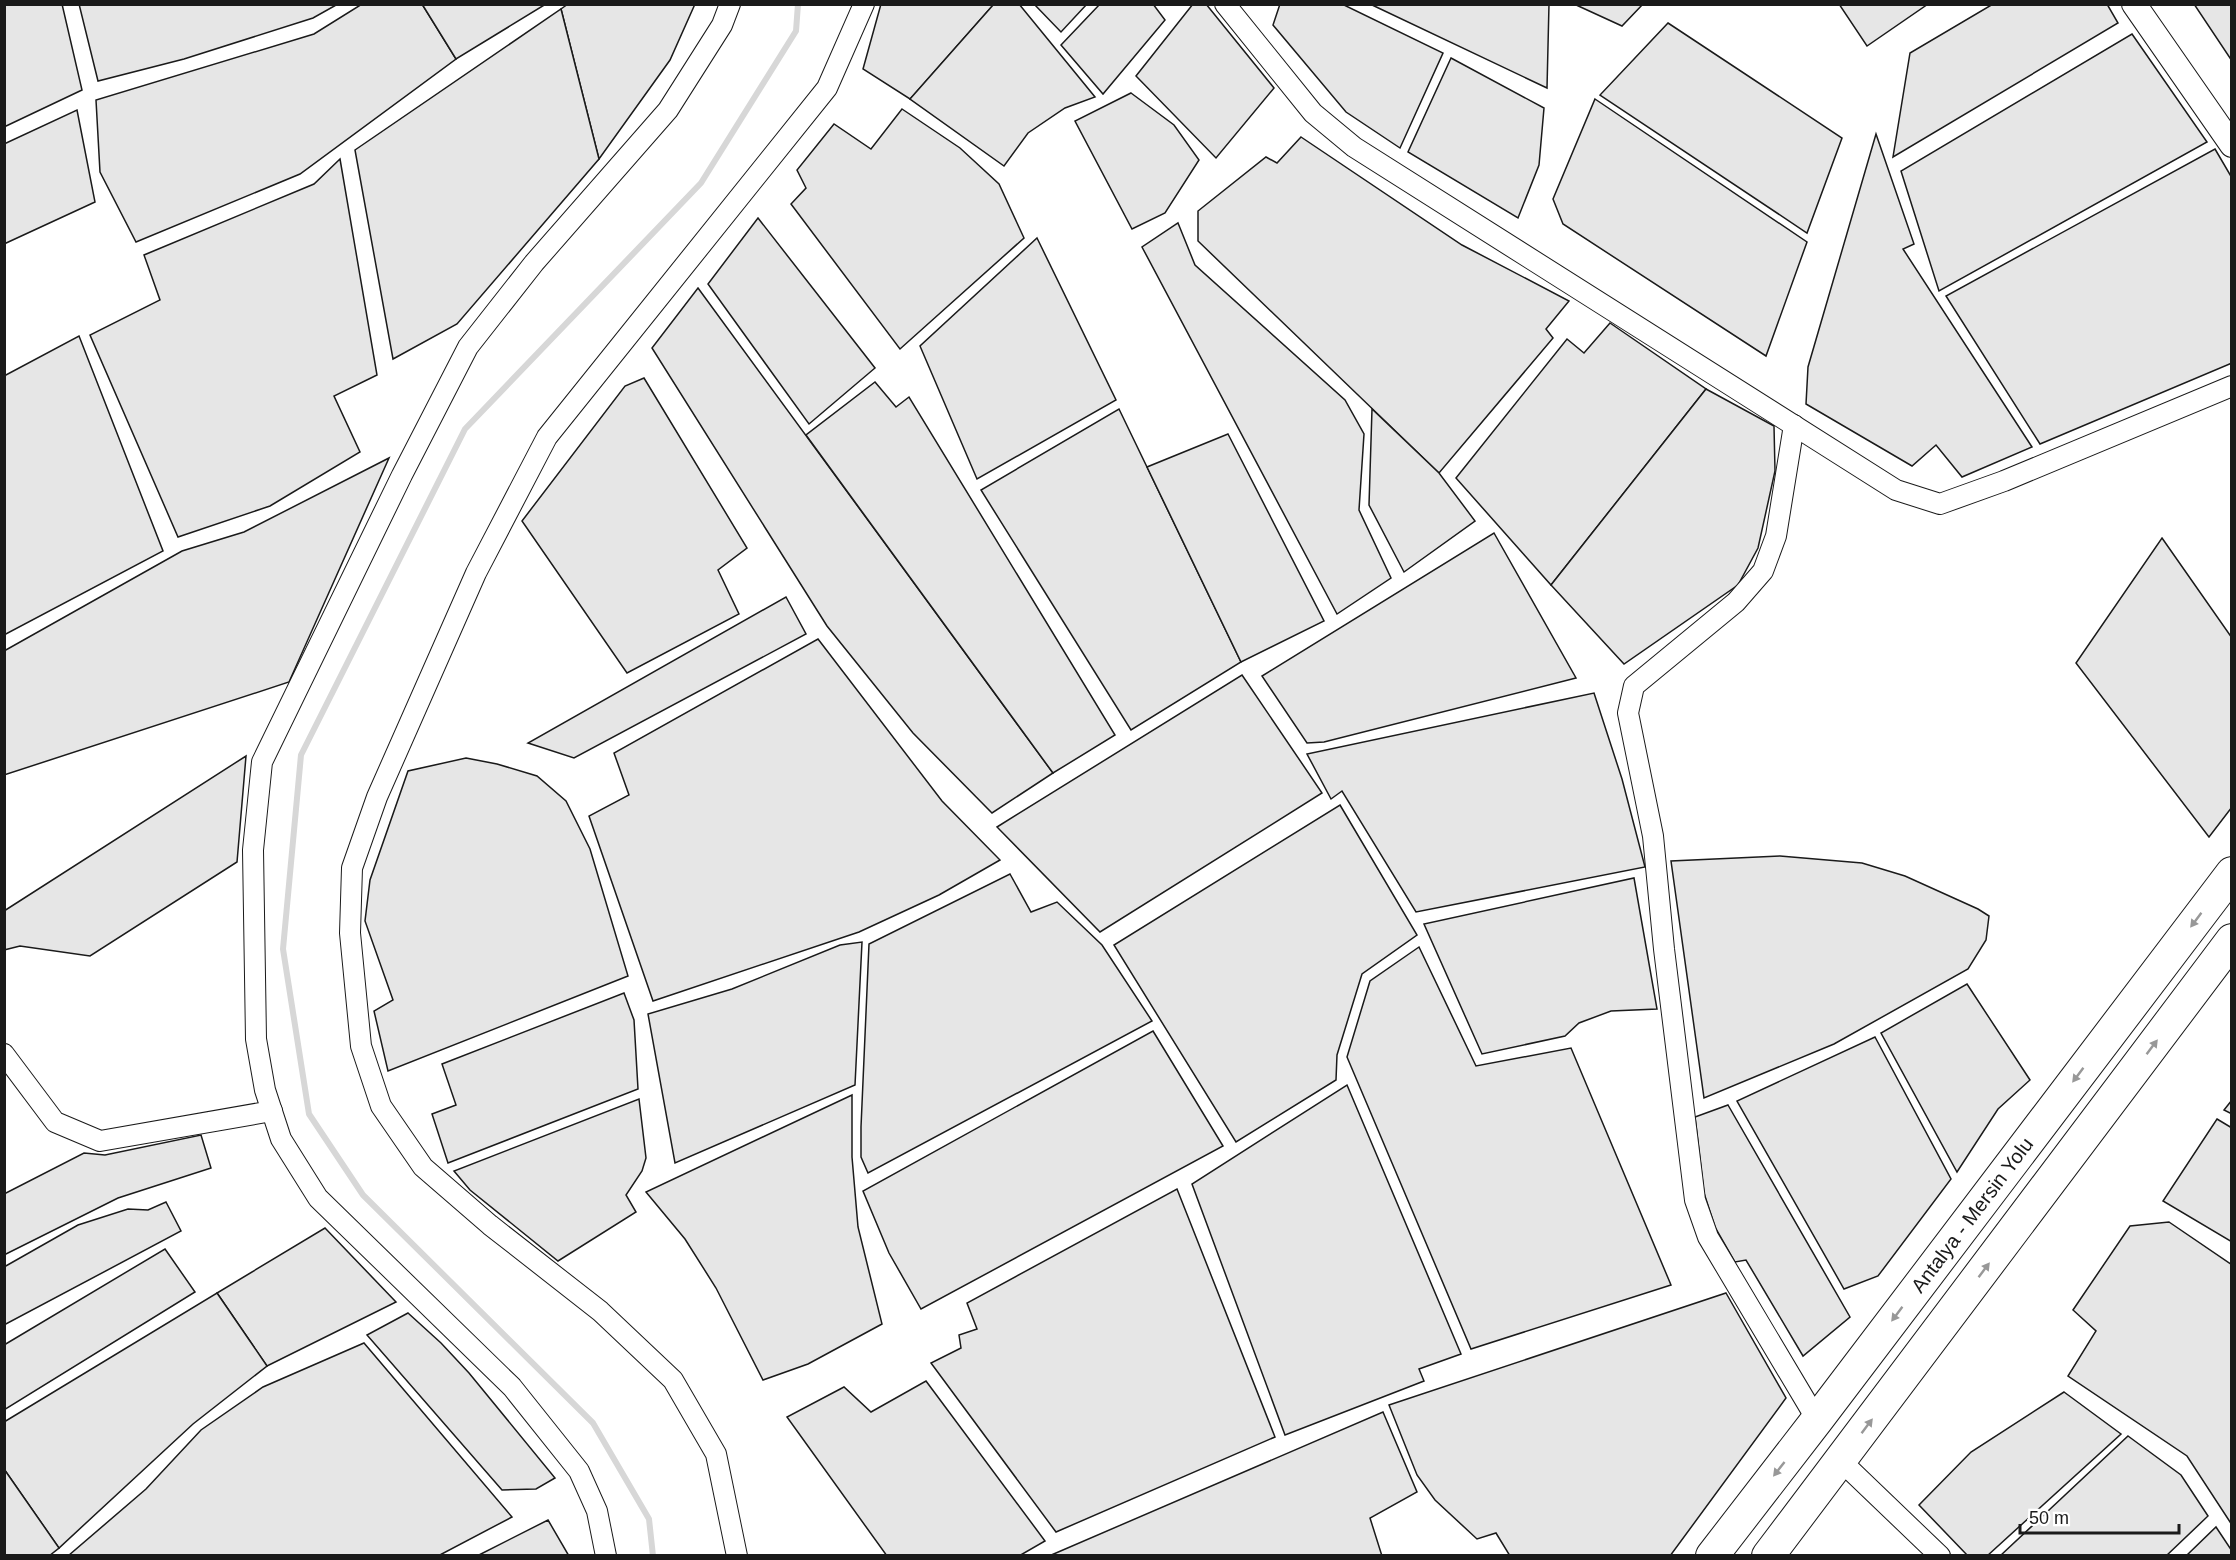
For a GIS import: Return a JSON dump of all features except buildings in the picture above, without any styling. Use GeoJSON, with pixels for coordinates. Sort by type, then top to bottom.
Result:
{"type":"FeatureCollection","features":[{"type":"Feature","properties":{"kind":"highway","name":"Antalya - Mersin Yolu"},"geometry":{"type":"LineString","coordinates":[[1712,1556],[2232,873]]}},
{"type":"Feature","properties":{"kind":"highway"},"geometry":{"type":"LineString","coordinates":[[1768,1556],[2232,940]]}},
{"type":"Feature","properties":{"kind":"street"},"geometry":{"type":"LineString","coordinates":[[606,1556],[597,1511],[579,1471],[512,1387],[318,1198],[282,1139],[265,1090],[256,1039],[253,850],[262,762],[402,475],[468,347],[534,263],[668,110],[722,25],[730,4]]}},
{"type":"Feature","properties":{"kind":"street"},"geometry":{"type":"LineString","coordinates":[[737,1556],[716,1454],[673,1380],[600,1311],[490,1225],[423,1167],[381,1106],[361,1046],[350,933],[352,868],[377,797],[476,573],[547,437],[827,88],[864,4]]}},
{"type":"Feature","properties":{"kind":"street"},"geometry":{"type":"LineString","coordinates":[[1225,4],[1313,113],[1354,147],[1896,490],[1940,504],[2004,481],[2232,386]]}},
{"type":"Feature","properties":{"kind":"street"},"geometry":{"type":"LineString","coordinates":[[2134,4],[2232,145]]}},
{"type":"Feature","properties":{"kind":"street"},"geometry":{"type":"LineString","coordinates":[[1794,425],[1776,536],[1762,571],[1736,602],[1634,686],[1628,713],[1653,836],[1664,950],[1695,1200],[1708,1237],[1817,1420]]}},
{"type":"Feature","properties":{"kind":"street"},"geometry":{"type":"LineString","coordinates":[[4,1054],[55,1122],[100,1141],[272,1111]]}},
{"type":"Feature","properties":{"kind":"street"},"geometry":{"type":"LineString","coordinates":[[1841,1461],[1940,1556]]}},
{"type":"Feature","properties":{"kind":"waterway"},"geometry":{"type":"LineString","coordinates":[[653,1556],[649,1519],[593,1423],[363,1195],[309,1114],[283,949],[301,755],[465,429],[701,183],[796,31],[798,4]]}}]}
